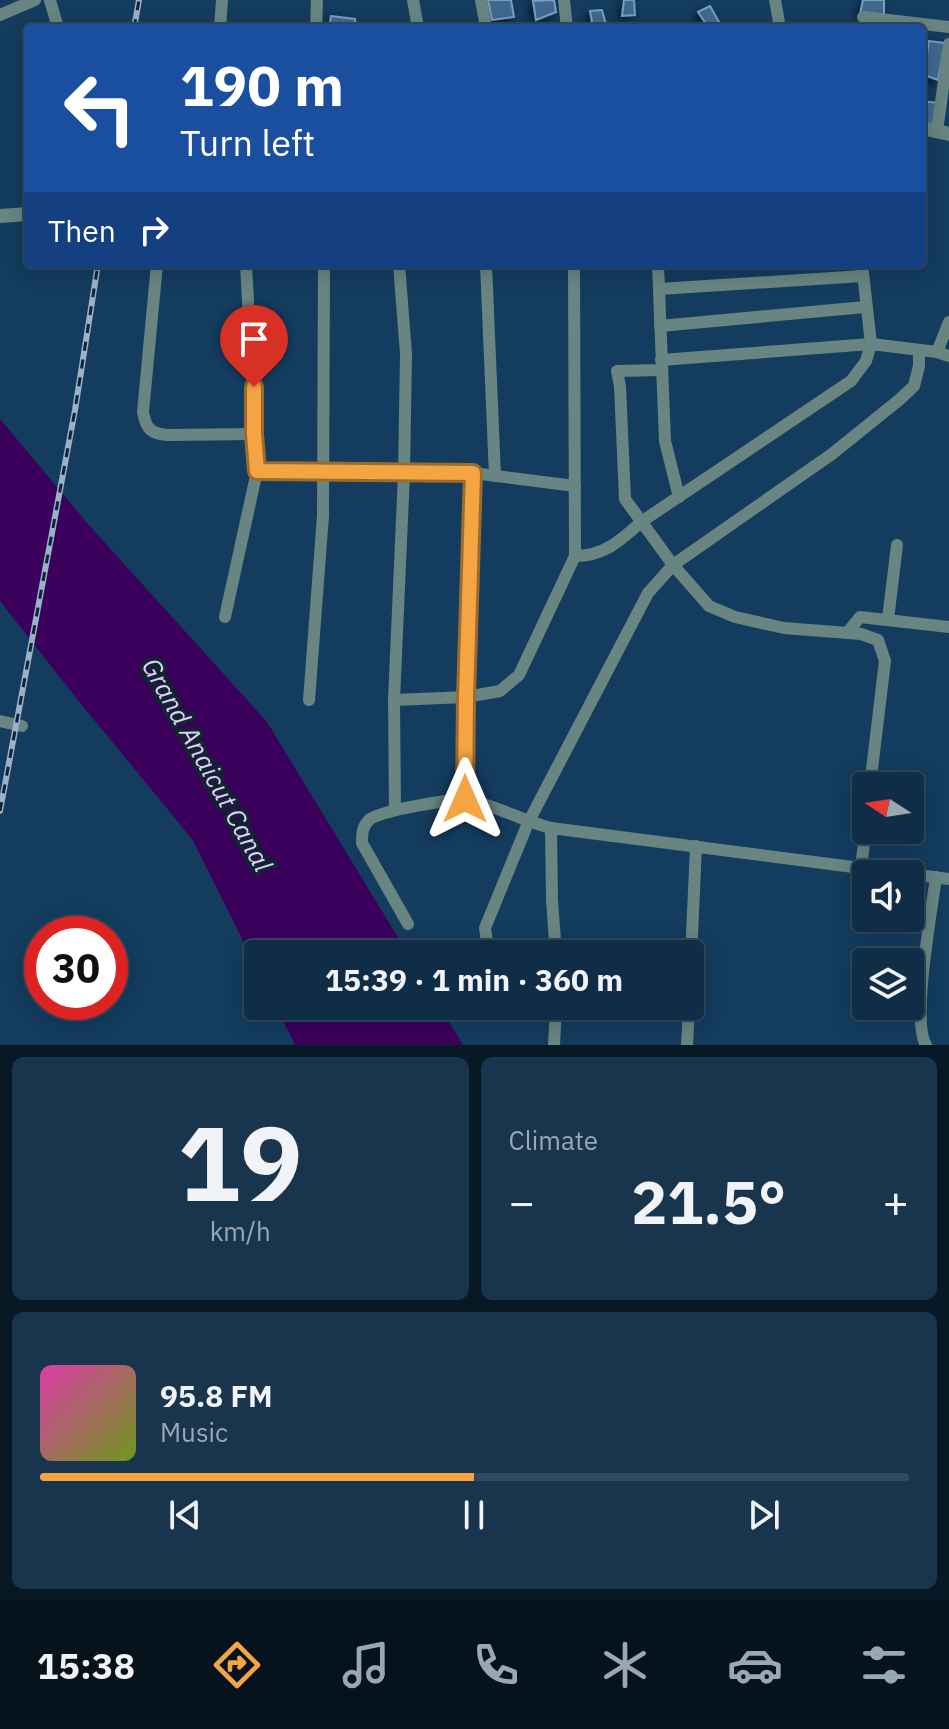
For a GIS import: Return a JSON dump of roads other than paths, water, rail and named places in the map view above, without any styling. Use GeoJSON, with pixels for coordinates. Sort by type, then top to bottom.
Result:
{"type":"FeatureCollection","features":[{"type":"Feature","properties":{"kind":"street"},"geometry":{"type":"LineString","coordinates":[[0,15],[35,0]]}},
{"type":"Feature","properties":{"kind":"street"},"geometry":{"type":"LineString","coordinates":[[50,0],[57,24]]}},
{"type":"Feature","properties":{"kind":"street"},"geometry":{"type":"LineString","coordinates":[[220,24],[222,0]]}},
{"type":"Feature","properties":{"kind":"street"},"geometry":{"type":"LineString","coordinates":[[316,24],[317,0]]}},
{"type":"Feature","properties":{"kind":"street"},"geometry":{"type":"LineString","coordinates":[[413,0],[417,24]]}},
{"type":"Feature","properties":{"kind":"street"},"geometry":{"type":"LineString","coordinates":[[481,0],[485,24]]}},
{"type":"Feature","properties":{"kind":"street"},"geometry":{"type":"LineString","coordinates":[[564,0],[567,24]]}},
{"type":"Feature","properties":{"kind":"street"},"geometry":{"type":"LineString","coordinates":[[775,0],[779,24]]}},
{"type":"Feature","properties":{"kind":"street"},"geometry":{"type":"LineString","coordinates":[[863,17],[923,24]]}},
{"type":"Feature","properties":{"kind":"street"},"geometry":{"type":"LineString","coordinates":[[926,24],[949,27]]}},
{"type":"Feature","properties":{"kind":"street"},"geometry":{"type":"LineString","coordinates":[[936,131],[949,44]]}},
{"type":"Feature","properties":{"kind":"street"},"geometry":{"type":"LineString","coordinates":[[0,216],[24,214]]}},
{"type":"Feature","properties":{"kind":"street"},"geometry":{"type":"LineString","coordinates":[[157,268],[143,412],[146,427],[155,434],[168,435],[254,434]]}},
{"type":"Feature","properties":{"kind":"street"},"geometry":{"type":"LineString","coordinates":[[225,617],[257,471],[246,268]]}},
{"type":"Feature","properties":{"kind":"street"},"geometry":{"type":"LineString","coordinates":[[309,700],[323,516],[324,268]]}},
{"type":"Feature","properties":{"kind":"street"},"geometry":{"type":"LineString","coordinates":[[395,809],[394,700],[406,354],[399,268]]}},
{"type":"Feature","properties":{"kind":"street"},"geometry":{"type":"LineString","coordinates":[[486,268],[495,476]]}},
{"type":"Feature","properties":{"kind":"street"},"geometry":{"type":"LineString","coordinates":[[394,700],[466,697],[500,691],[519,675],[575,556],[574,268]]}},
{"type":"Feature","properties":{"kind":"street"},"geometry":{"type":"LineString","coordinates":[[658,268],[665,441],[679,497]]}},
{"type":"Feature","properties":{"kind":"street"},"geometry":{"type":"LineString","coordinates":[[575,556],[589,556],[609,550],[641,522],[851,381],[866,361],[871,344],[863,270],[659,289]]}},
{"type":"Feature","properties":{"kind":"street"},"geometry":{"type":"LineString","coordinates":[[660,326],[865,307]]}},
{"type":"Feature","properties":{"kind":"street"},"geometry":{"type":"LineString","coordinates":[[872,772],[885,661],[878,640],[861,634],[784,628],[735,617],[709,606],[673,565],[625,499],[617,371],[871,344],[943,354],[949,322]]}},
{"type":"Feature","properties":{"kind":"street"},"geometry":{"type":"LineString","coordinates":[[487,940],[485,928],[528,823],[648,593],[673,565],[832,454],[899,400],[914,386],[919,350]]}},
{"type":"Feature","properties":{"kind":"street"},"geometry":{"type":"LineString","coordinates":[[257,471],[473,473],[575,486]]}},
{"type":"Feature","properties":{"kind":"street"},"geometry":{"type":"LineString","coordinates":[[465,799],[473,473]]}},
{"type":"Feature","properties":{"kind":"street"},"geometry":{"type":"LineString","coordinates":[[888,619],[897,545]]}},
{"type":"Feature","properties":{"kind":"street"},"geometry":{"type":"LineString","coordinates":[[847,633],[860,617],[949,627]]}},
{"type":"Feature","properties":{"kind":"street"},"geometry":{"type":"LineString","coordinates":[[0,721],[22,726]]}},
{"type":"Feature","properties":{"kind":"street"},"geometry":{"type":"LineString","coordinates":[[408,924],[362,843],[362,830],[370,818],[395,809],[465,799],[528,823],[551,828],[852,868]]}},
{"type":"Feature","properties":{"kind":"street"},"geometry":{"type":"LineString","coordinates":[[551,828],[555,940]]}},
{"type":"Feature","properties":{"kind":"street"},"geometry":{"type":"LineString","coordinates":[[692,940],[696,846]]}},
{"type":"Feature","properties":{"kind":"street"},"geometry":{"type":"LineString","coordinates":[[924,1044],[921,1037],[922,993],[942,878]]}},
{"type":"Feature","properties":{"kind":"street"},"geometry":{"type":"LineString","coordinates":[[554,1045],[555,1020]]}},
{"type":"Feature","properties":{"kind":"street"},"geometry":{"type":"LineString","coordinates":[[687,1045],[688,1020]]}},
{"type":"Feature","properties":{"kind":"water","name":"Grand Anaicut Canal"},"geometry":{"type":"Polygon","coordinates":[[[0,419],[87,523],[267,722],[399,940],[244,940],[244,943],[192,839],[0,601],[0,419]]]}},
{"type":"Feature","properties":{"kind":"water"},"geometry":{"type":"Polygon","coordinates":[[[283,1020],[448,1020],[463,1045],[295,1045],[283,1020]]]}},
{"type":"Feature","properties":{"kind":"railway"},"geometry":{"type":"LineString","coordinates":[[135,24],[139,0]]}},
{"type":"Feature","properties":{"kind":"railway"},"geometry":{"type":"LineString","coordinates":[[0,811],[75,410],[97,268]]}}]}
